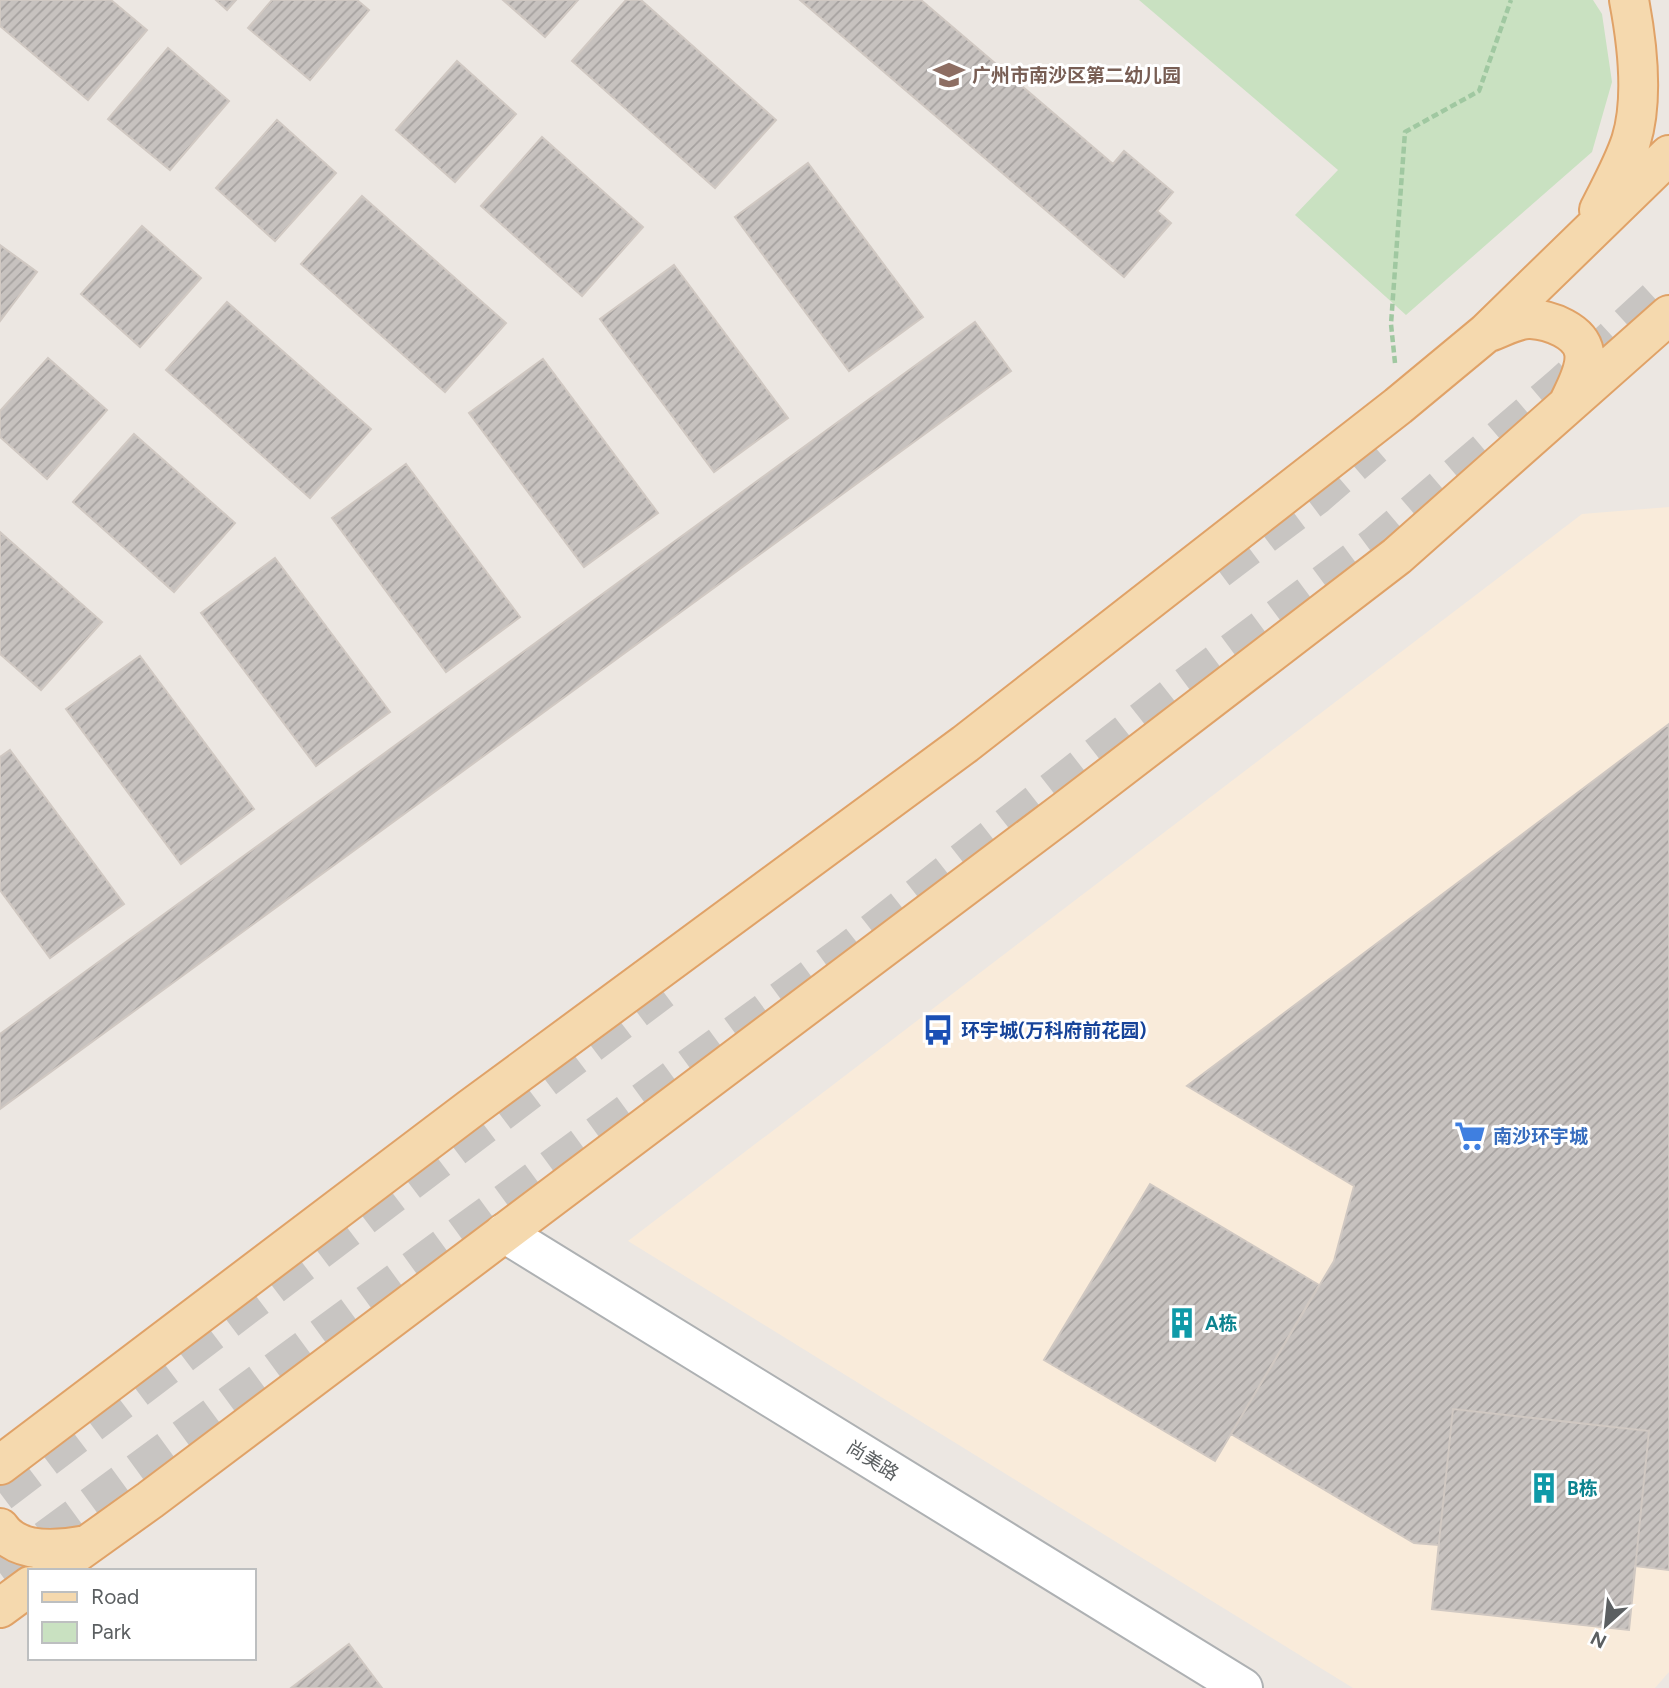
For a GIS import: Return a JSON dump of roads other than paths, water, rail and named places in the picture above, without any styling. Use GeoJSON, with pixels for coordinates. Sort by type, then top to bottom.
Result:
{"type":"FeatureCollection","features":[{"type":"Feature","properties":{"kind":"main road"},"geometry":{"type":"LineString","coordinates":[[1587,237],[1631,139],[1638,105],[1635,30],[1629,0]]}},
{"type":"Feature","properties":{"kind":"main road"},"geometry":{"type":"LineString","coordinates":[[0,1483],[10,1457],[481,1101],[965,744],[1398,406],[1486,333],[1669,155]]}},
{"type":"Feature","properties":{"kind":"main road"},"geometry":{"type":"LineString","coordinates":[[54,1569],[1066,810],[1397,556],[1669,315]]}},
{"type":"Feature","properties":{"kind":"main road"},"geometry":{"type":"LineString","coordinates":[[1486,333],[1529,318],[1556,324],[1577,338],[1584,352],[1582,372],[1568,404]]}},
{"type":"Feature","properties":{"kind":"main road"},"geometry":{"type":"LineString","coordinates":[[0,1528],[5,1536],[24,1545],[57,1550],[87,1545]]}},
{"type":"Feature","properties":{"kind":"street","name":"尚美路"},"geometry":{"type":"LineString","coordinates":[[504,1233],[1243,1688]]}},
{"type":"Feature","properties":{"kind":"tunnel"},"geometry":{"type":"LineString","coordinates":[[0,1573],[851,949],[1182,689],[1377,544],[1560,387],[1669,287]]}},
{"type":"Feature","properties":{"kind":"tunnel"},"geometry":{"type":"LineString","coordinates":[[1218,570],[1316,496],[1374,446]]}},
{"type":"Feature","properties":{"kind":"tunnel"},"geometry":{"type":"LineString","coordinates":[[0,1493],[662,990]]}},
{"type":"Feature","properties":{"kind":"place","name":"广州市南沙区第二幼儿园"},"geometry":{"type":"Point","coordinates":[949,75]}},
{"type":"Feature","properties":{"kind":"place","name":"环宇城(万科府前花园)"},"geometry":{"type":"Point","coordinates":[938,1030]}},
{"type":"Feature","properties":{"kind":"place","name":"南沙环宇城"},"geometry":{"type":"Point","coordinates":[1470,1136]}},
{"type":"Feature","properties":{"kind":"place","name":"A栋"},"geometry":{"type":"Point","coordinates":[1182,1323]}},
{"type":"Feature","properties":{"kind":"place","name":"B栋"},"geometry":{"type":"Point","coordinates":[1544,1488]}}]}
